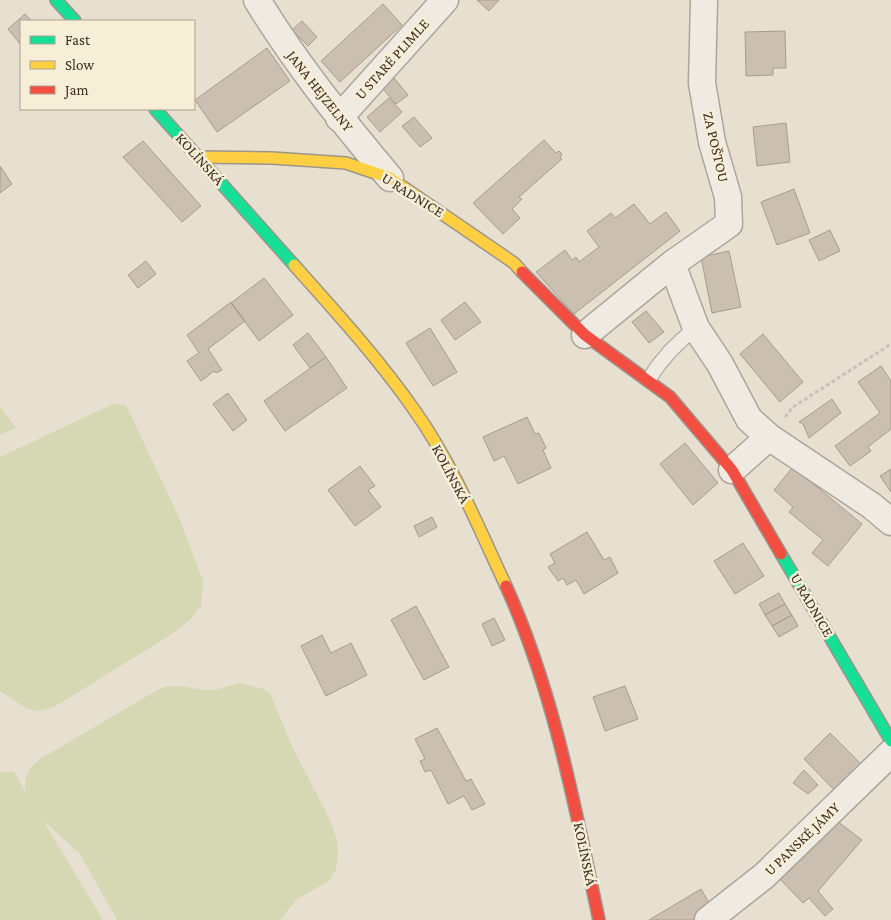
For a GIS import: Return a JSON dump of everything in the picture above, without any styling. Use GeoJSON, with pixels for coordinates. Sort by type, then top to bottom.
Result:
{"type":"FeatureCollection","features":[{"type":"Feature","properties":{"kind":"street"},"geometry":{"type":"LineString","coordinates":[[56,0],[71,11]]}},
{"type":"Feature","properties":{"kind":"street","name":"JANA HEJZELNY"},"geometry":{"type":"LineString","coordinates":[[257,0],[286,48],[339,118],[390,178]]}},
{"type":"Feature","properties":{"kind":"street","name":"U STARÉ PLIMLE"},"geometry":{"type":"LineString","coordinates":[[339,118],[445,0]]}},
{"type":"Feature","properties":{"kind":"street","name":"ZA POŠTOU"},"geometry":{"type":"LineString","coordinates":[[672,264],[729,224],[728,197],[712,142],[702,83],[704,0]]}},
{"type":"Feature","properties":{"kind":"street","name":"KOLÍNSKÁ"},"geometry":{"type":"LineString","coordinates":[[156,110],[350,328],[415,411],[456,478],[527,633],[567,769],[599,920]]}},
{"type":"Feature","properties":{"kind":"street","name":"U RADNICE"},"geometry":{"type":"LineString","coordinates":[[198,157],[272,158],[346,163],[390,178],[514,263],[585,335],[649,379],[670,396],[732,470],[891,741]]}},
{"type":"Feature","properties":{"kind":"street"},"geometry":{"type":"LineString","coordinates":[[585,335],[672,264],[696,328],[720,364],[749,419],[769,437],[872,506],[891,522]]}},
{"type":"Feature","properties":{"kind":"street"},"geometry":{"type":"LineString","coordinates":[[732,470],[769,437]]}},
{"type":"Feature","properties":{"kind":"street","name":"U PANSKÉ JÁMY"},"geometry":{"type":"LineString","coordinates":[[708,920],[764,876],[891,753]]}},
{"type":"Feature","properties":{"kind":"lane"},"geometry":{"type":"LineString","coordinates":[[649,379],[666,354],[696,328]]}},
{"type":"Feature","properties":{"kind":"path"},"geometry":{"type":"LineString","coordinates":[[769,437],[793,407],[891,344]]}},
{"type":"Feature","properties":{"kind":"green space"},"geometry":{"type":"Polygon","coordinates":[[[115,403],[126,406],[180,520],[203,581],[201,606],[190,620],[169,636],[59,704],[41,710],[28,709],[0,691],[0,457],[115,403]]]}},
{"type":"Feature","properties":{"kind":"green space"},"geometry":{"type":"Polygon","coordinates":[[[0,406],[16,428],[0,435],[0,406]]]}},
{"type":"Feature","properties":{"kind":"green space"},"geometry":{"type":"Polygon","coordinates":[[[241,683],[263,689],[271,695],[291,744],[331,822],[337,840],[338,856],[336,869],[330,880],[296,900],[280,920],[117,920],[80,854],[43,820],[103,920],[0,920],[0,772],[14,772],[25,791],[28,773],[40,759],[159,689],[180,686],[214,690],[241,683]]]}},
{"type":"Feature","properties":{"kind":"building"},"geometry":{"type":"Polygon","coordinates":[[[477,0],[499,0],[489,11],[477,0]]]}},
{"type":"Feature","properties":{"kind":"building"},"geometry":{"type":"Polygon","coordinates":[[[383,4],[402,25],[340,82],[321,61],[383,4]]]}},
{"type":"Feature","properties":{"kind":"building"},"geometry":{"type":"Polygon","coordinates":[[[25,14],[31,20],[20,20],[20,44],[8,29],[25,14]]]}},
{"type":"Feature","properties":{"kind":"building"},"geometry":{"type":"Polygon","coordinates":[[[302,21],[317,37],[308,46],[292,30],[302,21]]]}},
{"type":"Feature","properties":{"kind":"building"},"geometry":{"type":"Polygon","coordinates":[[[785,31],[786,68],[773,68],[773,75],[746,76],[745,32],[785,31]]]}},
{"type":"Feature","properties":{"kind":"building"},"geometry":{"type":"Polygon","coordinates":[[[267,48],[290,81],[217,132],[195,100],[267,48]]]}},
{"type":"Feature","properties":{"kind":"building"},"geometry":{"type":"Polygon","coordinates":[[[394,78],[408,95],[396,104],[382,88],[394,78]]]}},
{"type":"Feature","properties":{"kind":"building"},"geometry":{"type":"Polygon","coordinates":[[[389,98],[402,112],[380,132],[367,117],[389,98]]]}},
{"type":"Feature","properties":{"kind":"building"},"geometry":{"type":"Polygon","coordinates":[[[414,117],[432,138],[420,147],[402,126],[414,117]]]}},
{"type":"Feature","properties":{"kind":"building"},"geometry":{"type":"Polygon","coordinates":[[[786,123],[790,162],[757,166],[753,127],[786,123]]]}},
{"type":"Feature","properties":{"kind":"building"},"geometry":{"type":"Polygon","coordinates":[[[544,140],[556,153],[559,151],[562,154],[560,157],[562,159],[519,197],[522,199],[512,209],[520,218],[503,234],[473,203],[544,140]]]}},
{"type":"Feature","properties":{"kind":"building"},"geometry":{"type":"Polygon","coordinates":[[[143,141],[201,206],[182,222],[123,157],[143,141]]]}},
{"type":"Feature","properties":{"kind":"building"},"geometry":{"type":"Polygon","coordinates":[[[0,166],[12,184],[0,193],[0,166]]]}},
{"type":"Feature","properties":{"kind":"building"},"geometry":{"type":"Polygon","coordinates":[[[794,189],[810,233],[777,245],[761,202],[794,189]]]}},
{"type":"Feature","properties":{"kind":"building"},"geometry":{"type":"Polygon","coordinates":[[[634,204],[650,224],[666,212],[680,231],[574,314],[536,272],[565,250],[572,260],[576,257],[579,262],[599,247],[587,231],[611,213],[615,218],[634,204]]]}},
{"type":"Feature","properties":{"kind":"building"},"geometry":{"type":"Polygon","coordinates":[[[830,230],[840,251],[819,261],[809,240],[830,230]]]}},
{"type":"Feature","properties":{"kind":"building"},"geometry":{"type":"Polygon","coordinates":[[[729,251],[741,307],[712,313],[701,257],[729,251]]]}},
{"type":"Feature","properties":{"kind":"building"},"geometry":{"type":"Polygon","coordinates":[[[146,261],[156,274],[138,288],[128,275],[146,261]]]}},
{"type":"Feature","properties":{"kind":"building"},"geometry":{"type":"Polygon","coordinates":[[[264,278],[293,315],[259,341],[231,303],[264,278]]]}},
{"type":"Feature","properties":{"kind":"building"},"geometry":{"type":"Polygon","coordinates":[[[231,302],[245,321],[208,349],[222,370],[216,373],[214,371],[201,381],[187,361],[199,353],[187,335],[231,302]]]}},
{"type":"Feature","properties":{"kind":"building"},"geometry":{"type":"Polygon","coordinates":[[[465,302],[481,322],[455,340],[441,320],[465,302]]]}},
{"type":"Feature","properties":{"kind":"building"},"geometry":{"type":"Polygon","coordinates":[[[646,311],[664,332],[649,343],[632,322],[646,311]]]}},
{"type":"Feature","properties":{"kind":"building"},"geometry":{"type":"Polygon","coordinates":[[[430,328],[457,372],[433,386],[406,343],[430,328]]]}},
{"type":"Feature","properties":{"kind":"building"},"geometry":{"type":"Polygon","coordinates":[[[308,333],[326,357],[310,368],[293,345],[308,333]]]}},
{"type":"Feature","properties":{"kind":"building"},"geometry":{"type":"Polygon","coordinates":[[[763,334],[803,382],[780,402],[740,354],[763,334]]]}},
{"type":"Feature","properties":{"kind":"building"},"geometry":{"type":"Polygon","coordinates":[[[326,357],[347,388],[285,431],[264,401],[326,357]]]}},
{"type":"Feature","properties":{"kind":"building"},"geometry":{"type":"Polygon","coordinates":[[[881,366],[891,381],[891,429],[868,447],[871,451],[850,466],[835,446],[880,413],[858,382],[881,366]]]}},
{"type":"Feature","properties":{"kind":"building"},"geometry":{"type":"Polygon","coordinates":[[[228,393],[247,420],[233,431],[213,404],[228,393]]]}},
{"type":"Feature","properties":{"kind":"building"},"geometry":{"type":"Polygon","coordinates":[[[832,399],[841,413],[809,438],[803,424],[799,422],[832,399]]]}},
{"type":"Feature","properties":{"kind":"building"},"geometry":{"type":"Polygon","coordinates":[[[527,417],[535,434],[539,433],[546,448],[543,450],[551,468],[518,484],[504,456],[494,461],[483,437],[527,417]]]}},
{"type":"Feature","properties":{"kind":"building"},"geometry":{"type":"Polygon","coordinates":[[[685,443],[718,483],[693,505],[660,464],[685,443]]]}},
{"type":"Feature","properties":{"kind":"building"},"geometry":{"type":"Polygon","coordinates":[[[360,466],[375,486],[368,490],[381,507],[355,526],[328,490],[360,466]]]}},
{"type":"Feature","properties":{"kind":"building"},"geometry":{"type":"Polygon","coordinates":[[[793,467],[862,524],[828,566],[812,553],[823,540],[789,512],[793,507],[774,490],[793,467]]]}},
{"type":"Feature","properties":{"kind":"building"},"geometry":{"type":"Polygon","coordinates":[[[891,469],[891,492],[880,476],[891,469]]]}},
{"type":"Feature","properties":{"kind":"building"},"geometry":{"type":"Polygon","coordinates":[[[432,517],[437,527],[419,537],[414,526],[432,517]]]}},
{"type":"Feature","properties":{"kind":"building"},"geometry":{"type":"Polygon","coordinates":[[[587,532],[604,560],[610,557],[618,573],[584,594],[576,580],[567,585],[563,578],[558,581],[548,567],[555,563],[550,554],[587,532]]]}},
{"type":"Feature","properties":{"kind":"building"},"geometry":{"type":"Polygon","coordinates":[[[743,543],[764,576],[735,594],[714,561],[743,543]]]}},
{"type":"Feature","properties":{"kind":"building"},"geometry":{"type":"Polygon","coordinates":[[[779,593],[785,604],[765,615],[759,604],[779,593]]]}},
{"type":"Feature","properties":{"kind":"building"},"geometry":{"type":"Polygon","coordinates":[[[785,604],[792,615],[772,626],[765,615],[785,604]]]}},
{"type":"Feature","properties":{"kind":"building"},"geometry":{"type":"Polygon","coordinates":[[[416,606],[449,667],[424,680],[391,620],[416,606]]]}},
{"type":"Feature","properties":{"kind":"building"},"geometry":{"type":"Polygon","coordinates":[[[792,615],[798,626],[779,637],[772,626],[792,615]]]}},
{"type":"Feature","properties":{"kind":"building"},"geometry":{"type":"Polygon","coordinates":[[[494,618],[505,640],[492,646],[482,624],[494,618]]]}},
{"type":"Feature","properties":{"kind":"building"},"geometry":{"type":"Polygon","coordinates":[[[322,635],[331,653],[351,643],[367,675],[326,696],[301,646],[322,635]]]}},
{"type":"Feature","properties":{"kind":"building"},"geometry":{"type":"Polygon","coordinates":[[[625,686],[638,719],[605,731],[593,697],[625,686]]]}},
{"type":"Feature","properties":{"kind":"building"},"geometry":{"type":"Polygon","coordinates":[[[437,728],[466,781],[471,779],[485,804],[472,810],[464,796],[448,804],[431,770],[425,772],[420,761],[425,759],[415,739],[437,728]]]}},
{"type":"Feature","properties":{"kind":"building"},"geometry":{"type":"Polygon","coordinates":[[[830,733],[868,771],[842,798],[804,759],[830,733]]]}},
{"type":"Feature","properties":{"kind":"building"},"geometry":{"type":"Polygon","coordinates":[[[804,770],[818,785],[808,794],[793,783],[804,770]]]}},
{"type":"Feature","properties":{"kind":"building"},"geometry":{"type":"Polygon","coordinates":[[[837,821],[862,840],[818,891],[833,909],[825,916],[809,898],[803,903],[777,876],[837,821]]]}},
{"type":"Feature","properties":{"kind":"building"},"geometry":{"type":"Polygon","coordinates":[[[701,889],[713,910],[695,920],[649,920],[701,889]]]}},
{"type":"Feature","properties":{"kind":"traffic: fast"},"geometry":{"type":"LineString","coordinates":[[56,0],[74,20]]}},
{"type":"Feature","properties":{"kind":"traffic: fast"},"geometry":{"type":"LineString","coordinates":[[156,110],[294,265]]}},
{"type":"Feature","properties":{"kind":"traffic: fast"},"geometry":{"type":"LineString","coordinates":[[781,554],[891,741]]}},
{"type":"Feature","properties":{"kind":"traffic: slow"},"geometry":{"type":"LineString","coordinates":[[198,157],[272,158],[346,163],[390,178],[514,263],[522,272]]}},
{"type":"Feature","properties":{"kind":"traffic: slow"},"geometry":{"type":"LineString","coordinates":[[294,265],[372,354],[429,432],[453,474],[506,586]]}},
{"type":"Feature","properties":{"kind":"traffic: jam"},"geometry":{"type":"LineString","coordinates":[[522,272],[585,335],[670,397],[732,470],[781,554]]}},
{"type":"Feature","properties":{"kind":"traffic: jam"},"geometry":{"type":"LineString","coordinates":[[506,586],[523,626],[550,708],[572,793],[599,920]]}}]}
